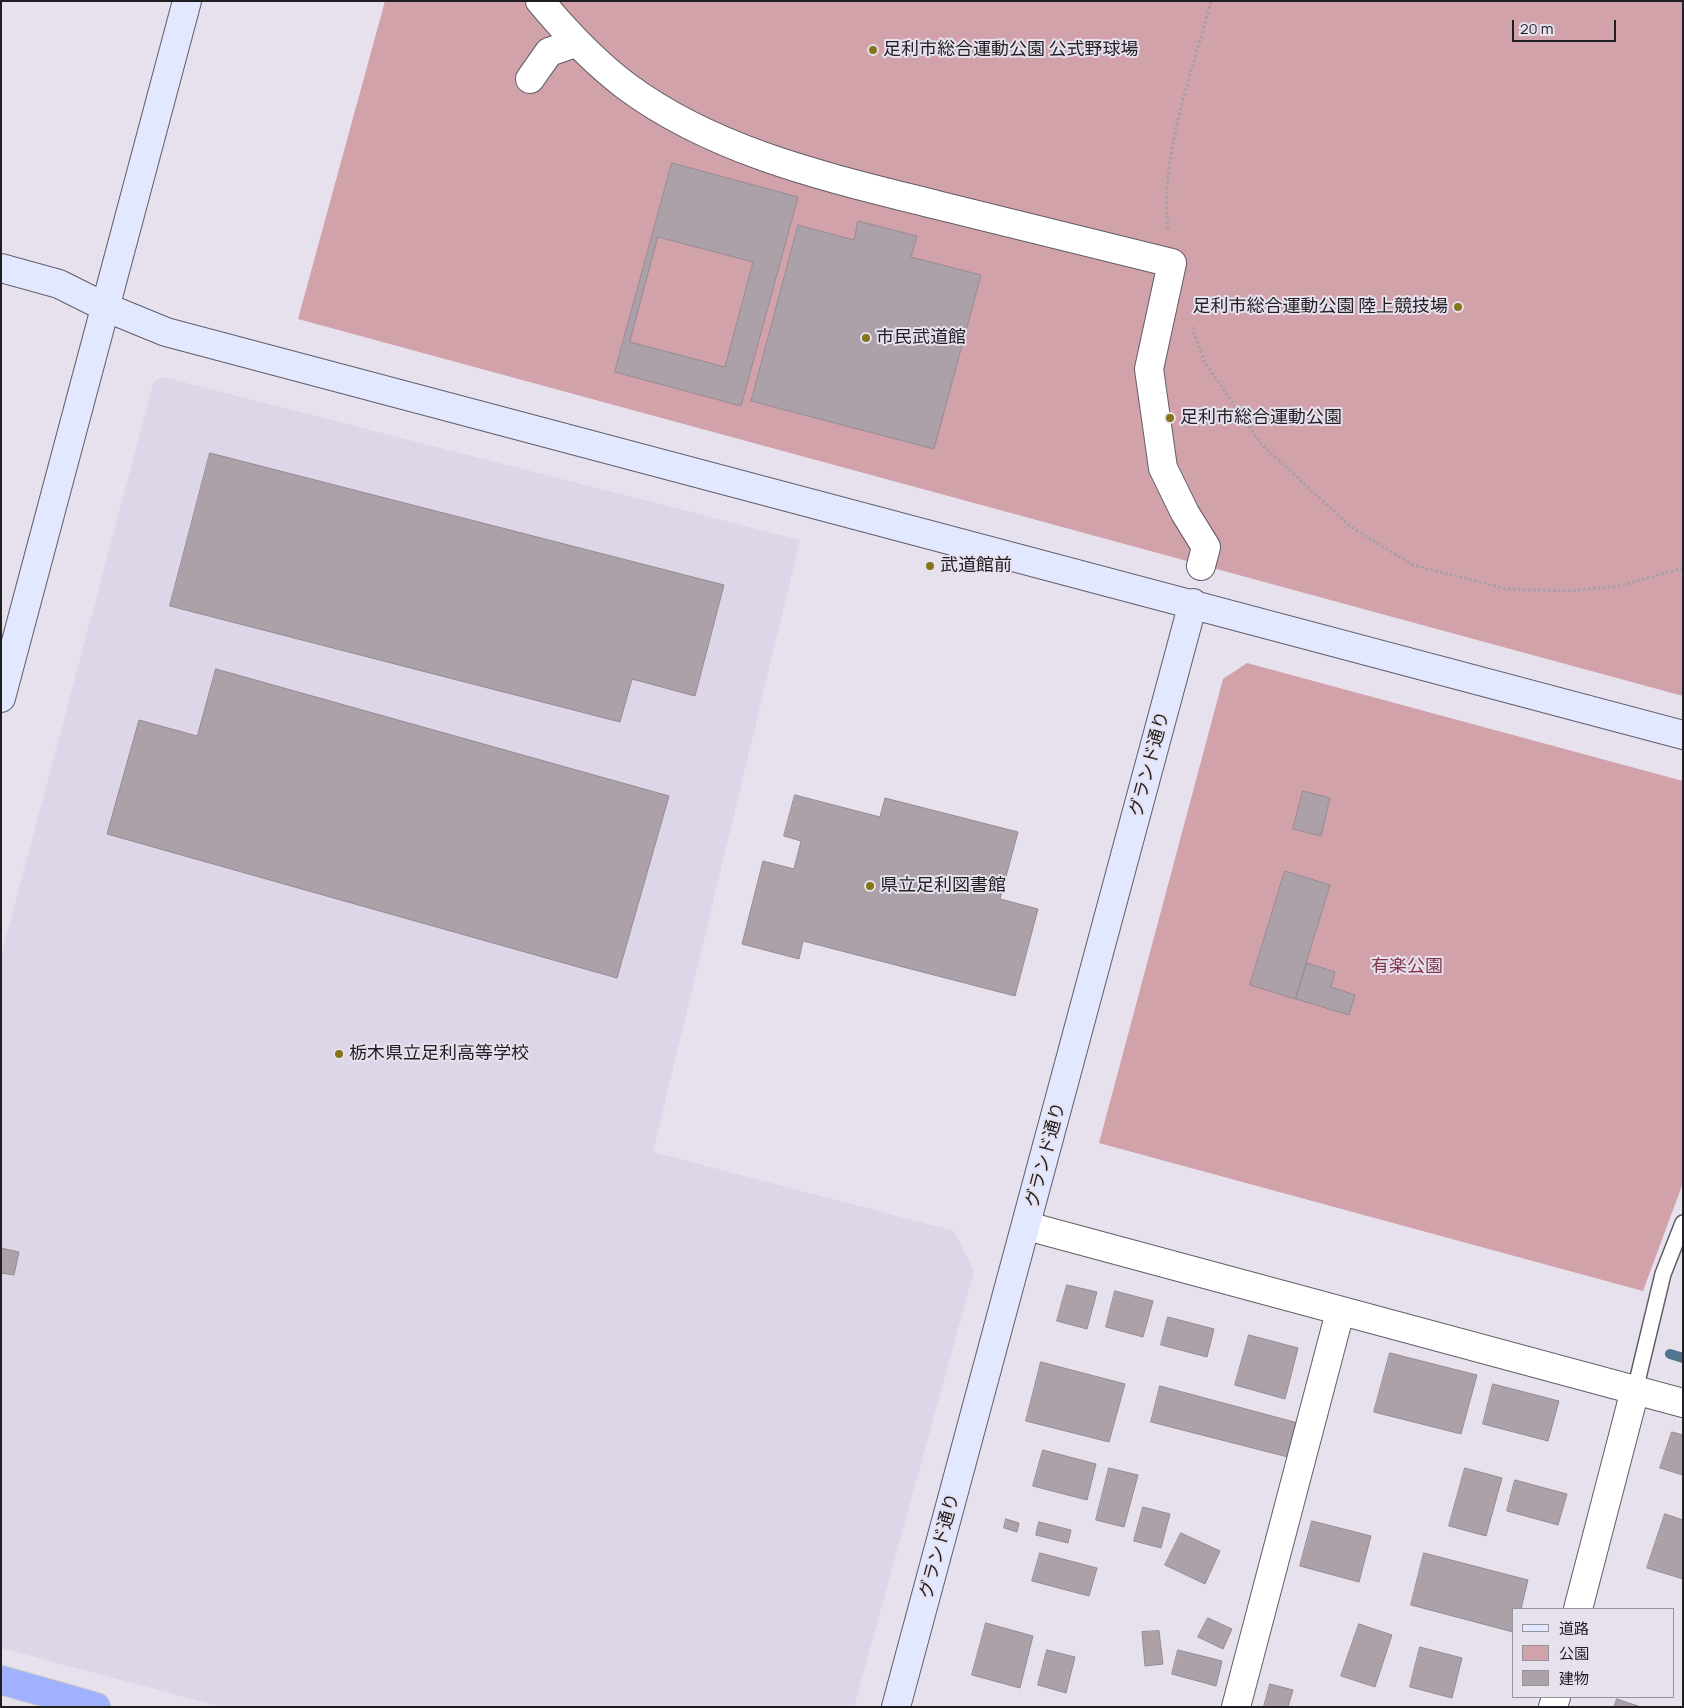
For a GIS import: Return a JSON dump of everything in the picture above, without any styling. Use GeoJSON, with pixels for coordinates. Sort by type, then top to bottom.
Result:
{"type":"FeatureCollection","features":[{"type":"Feature","properties":{"kind":"highway"},"geometry":{"type":"LineString","coordinates":[[1,1680],[96,1707]]}},
{"type":"Feature","properties":{"kind":"street"},"geometry":{"type":"LineString","coordinates":[[1,698],[187,1]]}},
{"type":"Feature","properties":{"kind":"street"},"geometry":{"type":"LineString","coordinates":[[540,1],[575,43],[626,86],[666,112],[742,150],[867,187],[1172,264],[1149,370],[1163,468],[1185,513],[1206,547],[1201,566]]}},
{"type":"Feature","properties":{"kind":"street"},"geometry":{"type":"LineString","coordinates":[[530,79],[550,52],[575,43]]}},
{"type":"Feature","properties":{"kind":"street"},"geometry":{"type":"LineString","coordinates":[[1,268],[59,284],[105,307],[185,337],[1193,603],[1683,735]]}},
{"type":"Feature","properties":{"kind":"street","name":"グランド通り"},"geometry":{"type":"LineString","coordinates":[[896,1707],[1027,1226],[1193,603]]}},
{"type":"Feature","properties":{"kind":"street"},"geometry":{"type":"LineString","coordinates":[[1027,1226],[1683,1404]]}},
{"type":"Feature","properties":{"kind":"street"},"geometry":{"type":"LineString","coordinates":[[1236,1707],[1340,1312]]}},
{"type":"Feature","properties":{"kind":"street"},"geometry":{"type":"LineString","coordinates":[[1578,1608],[1635,1390]]}},
{"type":"Feature","properties":{"kind":"lane"},"geometry":{"type":"LineString","coordinates":[[1635,1390],[1663,1274],[1683,1223]]}},
{"type":"Feature","properties":{"kind":"path"},"geometry":{"type":"LineString","coordinates":[[1172,264],[1166,210],[1174,140],[1211,1]]}},
{"type":"Feature","properties":{"kind":"path"},"geometry":{"type":"LineString","coordinates":[[1190,324],[1204,361],[1261,444],[1352,528],[1413,565],[1508,589],[1568,592],[1619,586],[1683,568]]}},
{"type":"Feature","properties":{"kind":"shaded area","name":"栃木県立足利高等学校"},"geometry":{"type":"Polygon","coordinates":[[[163,377],[800,540],[653,1152],[954,1231],[974,1271],[854,1707],[222,1707],[1,1648],[1,956],[154,381],[163,377]]]}},
{"type":"Feature","properties":{"kind":"green space","name":"足利市総合運動公園"},"geometry":{"type":"Polygon","coordinates":[[[385,1],[1683,1],[1683,696],[298,319],[385,1]]]}},
{"type":"Feature","properties":{"kind":"green space","name":"有楽公園"},"geometry":{"type":"Polygon","coordinates":[[[1247,663],[1683,781],[1683,1183],[1643,1291],[1099,1143],[1223,679],[1247,663]]]}},
{"type":"Feature","properties":{"kind":"building"},"geometry":{"type":"Polygon","coordinates":[[[672,163],[798,197],[741,406],[615,372],[672,163]],[[658,237],[630,342],[725,367],[753,262],[658,237]]]}},
{"type":"Feature","properties":{"kind":"building","name":"市民武道館"},"geometry":{"type":"Polygon","coordinates":[[[858,221],[917,236],[911,257],[981,275],[934,449],[751,401],[798,225],[854,240],[858,221]]]}},
{"type":"Feature","properties":{"kind":"building"},"geometry":{"type":"Polygon","coordinates":[[[210,453],[724,585],[695,696],[632,679],[620,722],[170,606],[210,453]]]}},
{"type":"Feature","properties":{"kind":"building"},"geometry":{"type":"Polygon","coordinates":[[[216,669],[669,796],[617,978],[107,834],[139,720],[197,736],[216,669]]]}},
{"type":"Feature","properties":{"kind":"building"},"geometry":{"type":"Polygon","coordinates":[[[1303,791],[1330,798],[1321,836],[1293,829],[1303,791]]]}},
{"type":"Feature","properties":{"kind":"building"},"geometry":{"type":"Polygon","coordinates":[[[795,795],[880,817],[885,798],[1018,832],[1000,899],[1038,909],[1015,996],[803,941],[799,959],[742,944],[763,861],[794,869],[801,841],[784,836],[795,795]]]}},
{"type":"Feature","properties":{"kind":"building"},"geometry":{"type":"Polygon","coordinates":[[[1285,871],[1330,885],[1295,999],[1250,985],[1285,871]]]}},
{"type":"Feature","properties":{"kind":"building"},"geometry":{"type":"Polygon","coordinates":[[[1307,963],[1335,972],[1331,987],[1355,995],[1349,1015],[1296,999],[1307,963]]]}},
{"type":"Feature","properties":{"kind":"building"},"geometry":{"type":"Polygon","coordinates":[[[1,1248],[19,1252],[14,1275],[1,1273],[1,1248]]]}},
{"type":"Feature","properties":{"kind":"building"},"geometry":{"type":"Polygon","coordinates":[[[1067,1285],[1097,1292],[1087,1329],[1057,1321],[1067,1285]]]}},
{"type":"Feature","properties":{"kind":"building"},"geometry":{"type":"Polygon","coordinates":[[[1115,1291],[1153,1301],[1143,1337],[1106,1327],[1115,1291]]]}},
{"type":"Feature","properties":{"kind":"building"},"geometry":{"type":"Polygon","coordinates":[[[1168,1317],[1214,1329],[1207,1357],[1161,1345],[1168,1317]]]}},
{"type":"Feature","properties":{"kind":"building"},"geometry":{"type":"Polygon","coordinates":[[[1249,1335],[1298,1348],[1285,1399],[1235,1385],[1249,1335]]]}},
{"type":"Feature","properties":{"kind":"building"},"geometry":{"type":"Polygon","coordinates":[[[1390,1353],[1477,1375],[1461,1434],[1374,1412],[1390,1353]]]}},
{"type":"Feature","properties":{"kind":"building"},"geometry":{"type":"Polygon","coordinates":[[[1041,1362],[1125,1384],[1109,1442],[1026,1421],[1041,1362]]]}},
{"type":"Feature","properties":{"kind":"building"},"geometry":{"type":"Polygon","coordinates":[[[1493,1384],[1559,1401],[1548,1441],[1483,1424],[1493,1384]]]}},
{"type":"Feature","properties":{"kind":"building"},"geometry":{"type":"Polygon","coordinates":[[[1160,1386],[1298,1423],[1288,1457],[1151,1422],[1160,1386]]]}},
{"type":"Feature","properties":{"kind":"building"},"geometry":{"type":"Polygon","coordinates":[[[1672,1432],[1683,1435],[1683,1475],[1660,1468],[1672,1432]]]}},
{"type":"Feature","properties":{"kind":"building"},"geometry":{"type":"Polygon","coordinates":[[[1043,1450],[1096,1464],[1087,1500],[1033,1486],[1043,1450]]]}},
{"type":"Feature","properties":{"kind":"building"},"geometry":{"type":"Polygon","coordinates":[[[1109,1468],[1138,1475],[1124,1527],[1096,1520],[1109,1468]]]}},
{"type":"Feature","properties":{"kind":"building"},"geometry":{"type":"Polygon","coordinates":[[[1465,1468],[1502,1478],[1486,1536],[1449,1526],[1465,1468]]]}},
{"type":"Feature","properties":{"kind":"building"},"geometry":{"type":"Polygon","coordinates":[[[1515,1480],[1567,1494],[1558,1525],[1507,1511],[1515,1480]]]}},
{"type":"Feature","properties":{"kind":"building"},"geometry":{"type":"Polygon","coordinates":[[[1143,1507],[1170,1514],[1161,1548],[1134,1541],[1143,1507]]]}},
{"type":"Feature","properties":{"kind":"building"},"geometry":{"type":"Polygon","coordinates":[[[1665,1514],[1683,1520],[1683,1579],[1647,1568],[1665,1514]]]}},
{"type":"Feature","properties":{"kind":"building"},"geometry":{"type":"Polygon","coordinates":[[[1006,1519],[1019,1523],[1017,1532],[1004,1528],[1006,1519]]]}},
{"type":"Feature","properties":{"kind":"building"},"geometry":{"type":"Polygon","coordinates":[[[1312,1521],[1371,1536],[1359,1582],[1300,1566],[1312,1521]]]}},
{"type":"Feature","properties":{"kind":"building"},"geometry":{"type":"Polygon","coordinates":[[[1039,1522],[1071,1530],[1068,1543],[1036,1535],[1039,1522]]]}},
{"type":"Feature","properties":{"kind":"building"},"geometry":{"type":"Polygon","coordinates":[[[1181,1533],[1220,1551],[1205,1584],[1165,1565],[1181,1533]]]}},
{"type":"Feature","properties":{"kind":"building"},"geometry":{"type":"Polygon","coordinates":[[[1040,1553],[1097,1568],[1089,1596],[1032,1581],[1040,1553]]]}},
{"type":"Feature","properties":{"kind":"building"},"geometry":{"type":"Polygon","coordinates":[[[1424,1553],[1528,1580],[1521,1608],[1512,1608],[1512,1632],[1411,1605],[1424,1553]]]}},
{"type":"Feature","properties":{"kind":"building"},"geometry":{"type":"Polygon","coordinates":[[[1208,1618],[1232,1629],[1223,1649],[1198,1637],[1208,1618]]]}},
{"type":"Feature","properties":{"kind":"building"},"geometry":{"type":"Polygon","coordinates":[[[986,1623],[1033,1636],[1020,1688],[972,1675],[986,1623]]]}},
{"type":"Feature","properties":{"kind":"building"},"geometry":{"type":"Polygon","coordinates":[[[1359,1624],[1392,1635],[1375,1687],[1341,1676],[1359,1624]]]}},
{"type":"Feature","properties":{"kind":"building"},"geometry":{"type":"Polygon","coordinates":[[[1159,1631],[1163,1664],[1145,1666],[1142,1632],[1159,1631]]]}},
{"type":"Feature","properties":{"kind":"building"},"geometry":{"type":"Polygon","coordinates":[[[1420,1647],[1462,1658],[1452,1698],[1410,1687],[1420,1647]]]}},
{"type":"Feature","properties":{"kind":"building"},"geometry":{"type":"Polygon","coordinates":[[[1047,1650],[1075,1657],[1066,1693],[1038,1685],[1047,1650]]]}},
{"type":"Feature","properties":{"kind":"building"},"geometry":{"type":"Polygon","coordinates":[[[1178,1650],[1222,1661],[1216,1686],[1172,1674],[1178,1650]]]}},
{"type":"Feature","properties":{"kind":"building"},"geometry":{"type":"Polygon","coordinates":[[[1270,1684],[1293,1690],[1288,1707],[1264,1707],[1270,1684]]]}},
{"type":"Feature","properties":{"kind":"building"},"geometry":{"type":"Polygon","coordinates":[[[1617,1699],[1641,1707],[1614,1707],[1617,1699]]]}},
{"type":"Feature","properties":{"kind":"waterway"},"geometry":{"type":"LineString","coordinates":[[1670,1354],[1683,1358]]}},
{"type":"Feature","properties":{"kind":"place","name":"足利市総合運動公園 公式野球場"},"geometry":{"type":"Point","coordinates":[873,50]}},
{"type":"Feature","properties":{"kind":"place","name":"足利市総合運動公園 陸上競技場"},"geometry":{"type":"Point","coordinates":[1458,307]}},
{"type":"Feature","properties":{"kind":"place","name":"市民武道館"},"geometry":{"type":"Point","coordinates":[866,338]}},
{"type":"Feature","properties":{"kind":"place","name":"足利市総合運動公園"},"geometry":{"type":"Point","coordinates":[1170,418]}},
{"type":"Feature","properties":{"kind":"place","name":"武道館前"},"geometry":{"type":"Point","coordinates":[930,566]}},
{"type":"Feature","properties":{"kind":"place","name":"県立足利図書館"},"geometry":{"type":"Point","coordinates":[870,886]}},
{"type":"Feature","properties":{"kind":"place","name":"栃木県立足利高等学校"},"geometry":{"type":"Point","coordinates":[339,1054]}}]}
